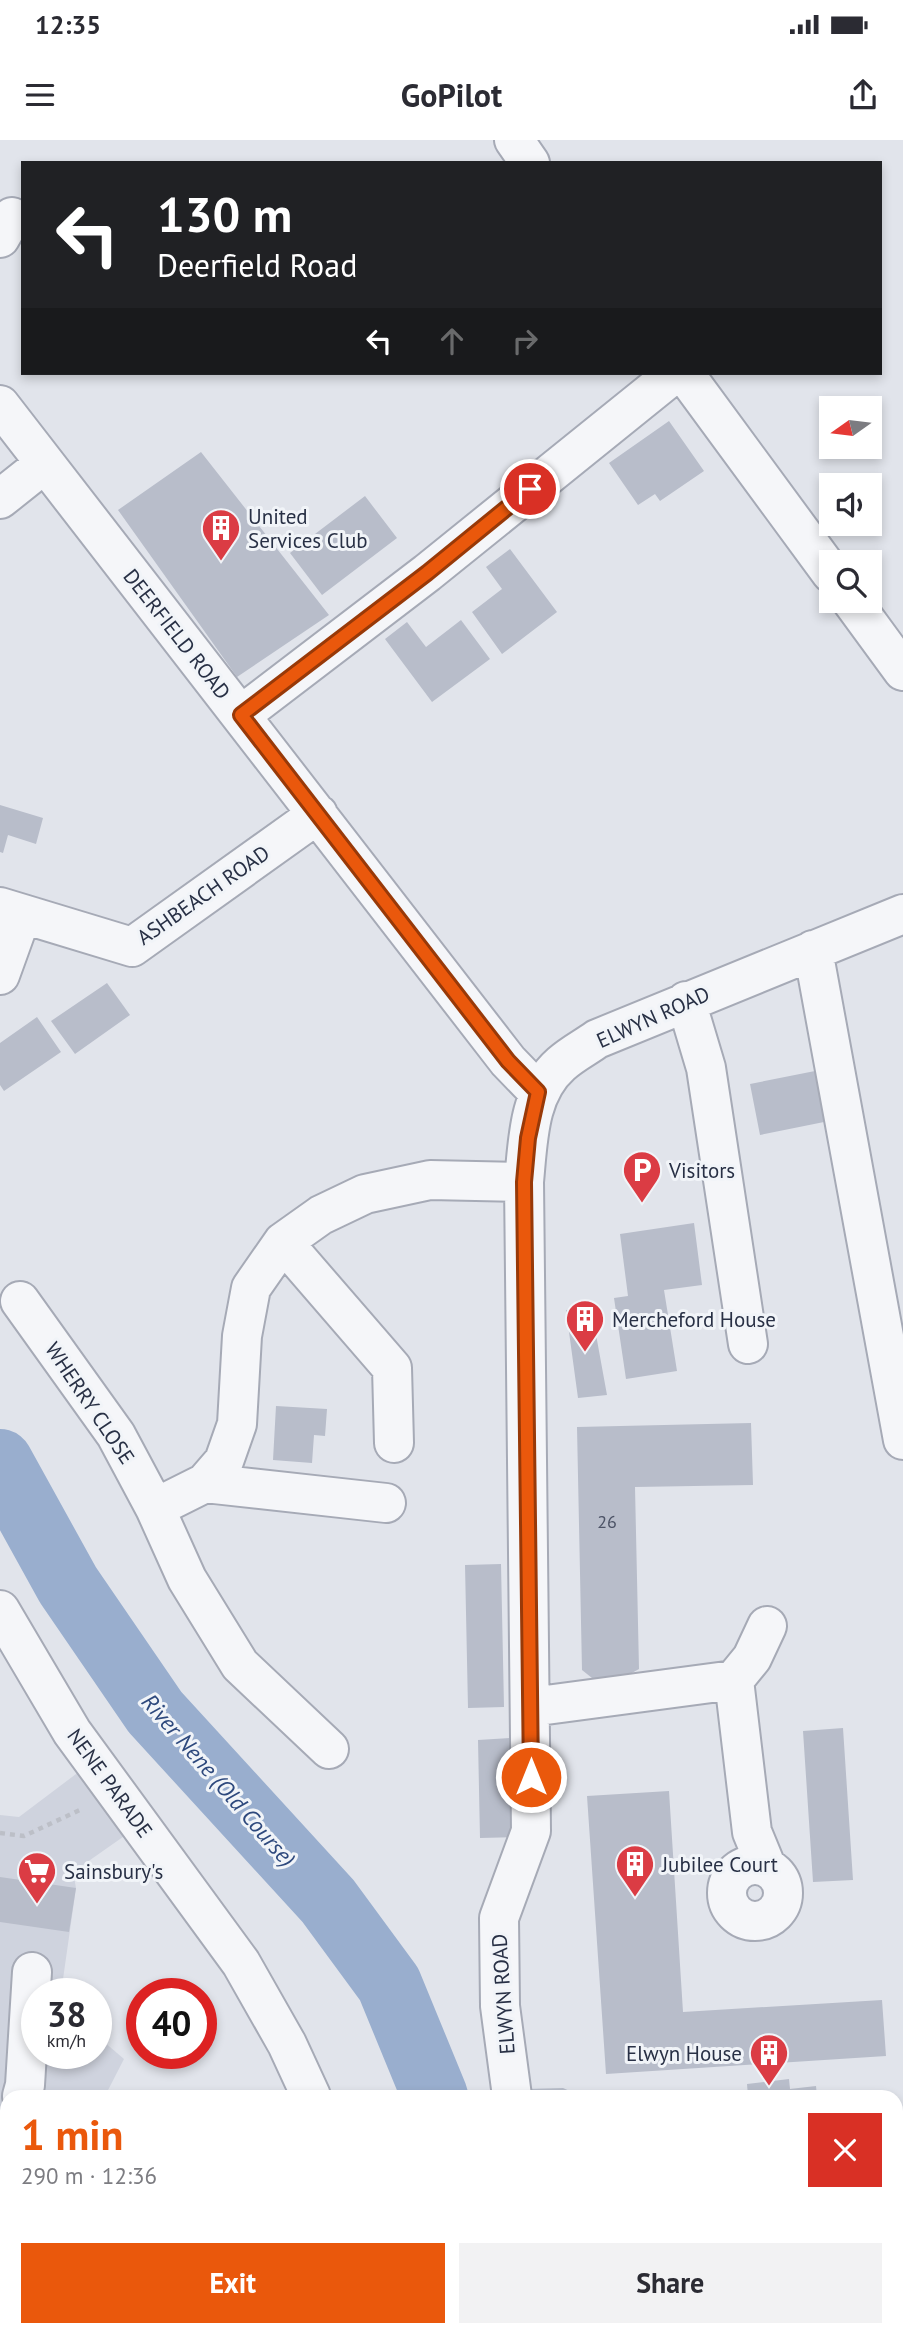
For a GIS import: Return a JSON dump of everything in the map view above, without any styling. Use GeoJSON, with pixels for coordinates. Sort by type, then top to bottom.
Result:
{"type":"FeatureCollection","features":[{"type":"Feature","properties":{"kind":"street"},"geometry":{"type":"LineString","coordinates":[[514,140],[529,161]]}},
{"type":"Feature","properties":{"kind":"street"},"geometry":{"type":"LineString","coordinates":[[241,715],[427,573],[673,375]]}},
{"type":"Feature","properties":{"kind":"street"},"geometry":{"type":"LineString","coordinates":[[685,375],[819,557]]}},
{"type":"Feature","properties":{"kind":"street","name":"DEERFIELD ROAD"},"geometry":{"type":"LineString","coordinates":[[0,405],[508,1061],[538,1092]]}},
{"type":"Feature","properties":{"kind":"street"},"geometry":{"type":"LineString","coordinates":[[0,499],[44,464]]}},
{"type":"Feature","properties":{"kind":"street"},"geometry":{"type":"LineString","coordinates":[[861,613],[903,671]]}},
{"type":"Feature","properties":{"kind":"street","name":"ASHBEACH ROAD"},"geometry":{"type":"LineString","coordinates":[[11,910],[132,947],[318,814]]}},
{"type":"Feature","properties":{"kind":"street"},"geometry":{"type":"LineString","coordinates":[[0,975],[11,910]]}},
{"type":"Feature","properties":{"kind":"street","name":"ELWYN ROAD"},"geometry":{"type":"LineString","coordinates":[[511,2090],[500,2006],[499,1918],[531,1830],[524,1182],[528,1138],[538,1092],[561,1064],[597,1039],[903,914]]}},
{"type":"Feature","properties":{"kind":"street"},"geometry":{"type":"LineString","coordinates":[[813,950],[903,1440]]}},
{"type":"Feature","properties":{"kind":"street"},"geometry":{"type":"LineString","coordinates":[[686,1001],[706,1068],[748,1344]]}},
{"type":"Feature","properties":{"kind":"street"},"geometry":{"type":"LineString","coordinates":[[155,1508],[205,1483],[224,1461],[237,1424],[242,1336],[251,1288],[283,1242],[321,1215],[365,1194],[430,1180],[524,1182]]}},
{"type":"Feature","properties":{"kind":"street"},"geometry":{"type":"LineString","coordinates":[[283,1242],[392,1368],[394,1443]]}},
{"type":"Feature","properties":{"kind":"street","name":"WHERRY CLOSE"},"geometry":{"type":"LineString","coordinates":[[20,1301],[116,1435],[155,1508],[187,1579],[240,1665],[330,1749]]}},
{"type":"Feature","properties":{"kind":"street"},"geometry":{"type":"LineString","coordinates":[[205,1483],[386,1503]]}},
{"type":"Feature","properties":{"kind":"street","name":"NENE PARADE"},"geometry":{"type":"LineString","coordinates":[[0,1610],[72,1732],[240,1964],[287,2044],[308,2090]]}},
{"type":"Feature","properties":{"kind":"street"},"geometry":{"type":"LineString","coordinates":[[531,1707],[734,1680],[752,1658],[767,1626]]}},
{"type":"Feature","properties":{"kind":"street"},"geometry":{"type":"LineString","coordinates":[[734,1680],[752,1832],[766,1866]]}},
{"type":"Feature","properties":{"kind":"street"},"geometry":{"type":"LineString","coordinates":[[24,2090],[32,1972]]}},
{"type":"Feature","properties":{"kind":"path"},"geometry":{"type":"LineString","coordinates":[[0,1833],[24,1836],[118,1793]]}},
{"type":"Feature","properties":{"kind":"shaded area"},"geometry":{"type":"Polygon","coordinates":[[[80,1771],[130,1832],[73,1872],[76,1888],[63,1978],[21,1978],[21,2069],[112,2069],[112,2049],[124,2059],[108,2090],[0,2090],[0,1815],[19,1817],[80,1771]]]}},
{"type":"Feature","properties":{"kind":"building"},"geometry":{"type":"Polygon","coordinates":[[[669,421],[704,471],[660,501],[655,494],[638,505],[609,463],[669,421]]]}},
{"type":"Feature","properties":{"kind":"building","name":"United Services Club"},"geometry":{"type":"Polygon","coordinates":[[[201,452],[329,615],[237,677],[118,510],[201,452]]]}},
{"type":"Feature","properties":{"kind":"building"},"geometry":{"type":"Polygon","coordinates":[[[365,496],[397,538],[322,595],[290,553],[365,496]]]}},
{"type":"Feature","properties":{"kind":"building"},"geometry":{"type":"Polygon","coordinates":[[[510,549],[557,612],[502,654],[472,612],[502,589],[486,567],[510,549]]]}},
{"type":"Feature","properties":{"kind":"building"},"geometry":{"type":"Polygon","coordinates":[[[461,620],[490,659],[432,702],[385,639],[407,622],[426,647],[461,620]]]}},
{"type":"Feature","properties":{"kind":"building"},"geometry":{"type":"Polygon","coordinates":[[[0,805],[43,818],[36,844],[8,835],[3,853],[0,852],[0,805]]]}},
{"type":"Feature","properties":{"kind":"building"},"geometry":{"type":"Polygon","coordinates":[[[107,983],[130,1015],[75,1054],[51,1021],[107,983]]]}},
{"type":"Feature","properties":{"kind":"building"},"geometry":{"type":"Polygon","coordinates":[[[37,1017],[61,1052],[4,1091],[0,1085],[0,1043],[37,1017]]]}},
{"type":"Feature","properties":{"kind":"building"},"geometry":{"type":"Polygon","coordinates":[[[815,1071],[824,1122],[760,1135],[750,1084],[815,1071]]]}},
{"type":"Feature","properties":{"kind":"building"},"geometry":{"type":"Polygon","coordinates":[[[694,1223],[702,1285],[664,1290],[677,1371],[626,1379],[614,1298],[628,1296],[620,1234],[694,1223]]]}},
{"type":"Feature","properties":{"kind":"building","name":"Mercheford House"},"geometry":{"type":"Polygon","coordinates":[[[591,1307],[607,1395],[578,1398],[566,1310],[591,1307]]]}},
{"type":"Feature","properties":{"kind":"building"},"geometry":{"type":"Polygon","coordinates":[[[276,1406],[327,1409],[325,1436],[314,1435],[312,1463],[273,1460],[276,1406]]]}},
{"type":"Feature","properties":{"kind":"building"},"geometry":{"type":"Polygon","coordinates":[[[751,1423],[753,1485],[635,1487],[639,1669],[623,1678],[592,1678],[582,1670],[577,1427],[751,1423]]]}},
{"type":"Feature","properties":{"kind":"building"},"geometry":{"type":"Polygon","coordinates":[[[501,1564],[504,1707],[468,1708],[465,1565],[501,1564]]]}},
{"type":"Feature","properties":{"kind":"building"},"geometry":{"type":"Polygon","coordinates":[[[843,1728],[853,1880],[813,1882],[803,1731],[843,1728]]]}},
{"type":"Feature","properties":{"kind":"building"},"geometry":{"type":"Polygon","coordinates":[[[512,1738],[515,1837],[480,1838],[478,1740],[512,1738]]]}},
{"type":"Feature","properties":{"kind":"building","name":"Jubilee Court"},"geometry":{"type":"Polygon","coordinates":[[[669,1791],[683,2012],[882,2000],[886,2056],[606,2074],[587,1796],[669,1791]]]}},
{"type":"Feature","properties":{"kind":"building","name":"Sainsbury's"},"geometry":{"type":"Polygon","coordinates":[[[0,1877],[76,1888],[69,1932],[0,1922],[0,1877]]]}},
{"type":"Feature","properties":{"kind":"building"},"geometry":{"type":"Polygon","coordinates":[[[789,2079],[790,2089],[816,2086],[816,2090],[748,2090],[747,2084],[789,2079]]]}},
{"type":"Feature","properties":{"kind":"building"},"geometry":{"type":"Polygon","coordinates":[[[563,2088],[568,2090],[527,2090],[563,2088]]]}},
{"type":"Feature","properties":{"kind":"waterway","name":"River Nene (Old Course)"},"geometry":{"type":"LineString","coordinates":[[0,1462],[68,1585],[155,1712],[328,1901],[389,1984],[433,2090]]}},
{"type":"Feature","properties":{"kind":"place","name":"United Services Club"},"geometry":{"type":"Point","coordinates":[221,562]}},
{"type":"Feature","properties":{"kind":"place","name":"Visitors"},"geometry":{"type":"Point","coordinates":[642,1204]}},
{"type":"Feature","properties":{"kind":"place","name":"Mercheford House"},"geometry":{"type":"Point","coordinates":[585,1353]}},
{"type":"Feature","properties":{"kind":"place","name":"Jubilee Court"},"geometry":{"type":"Point","coordinates":[635,1898]}},
{"type":"Feature","properties":{"kind":"place","name":"Sainsbury's"},"geometry":{"type":"Point","coordinates":[37,1905]}},
{"type":"Feature","properties":{"kind":"place","name":"Elwyn House"},"geometry":{"type":"Point","coordinates":[769,2087]}},
{"type":"Feature","properties":{"kind":"route"},"geometry":{"type":"LineString","coordinates":[[530,489],[427,573],[241,715],[508,1061],[538,1092],[528,1138],[524,1182],[531,1777]]}}]}
